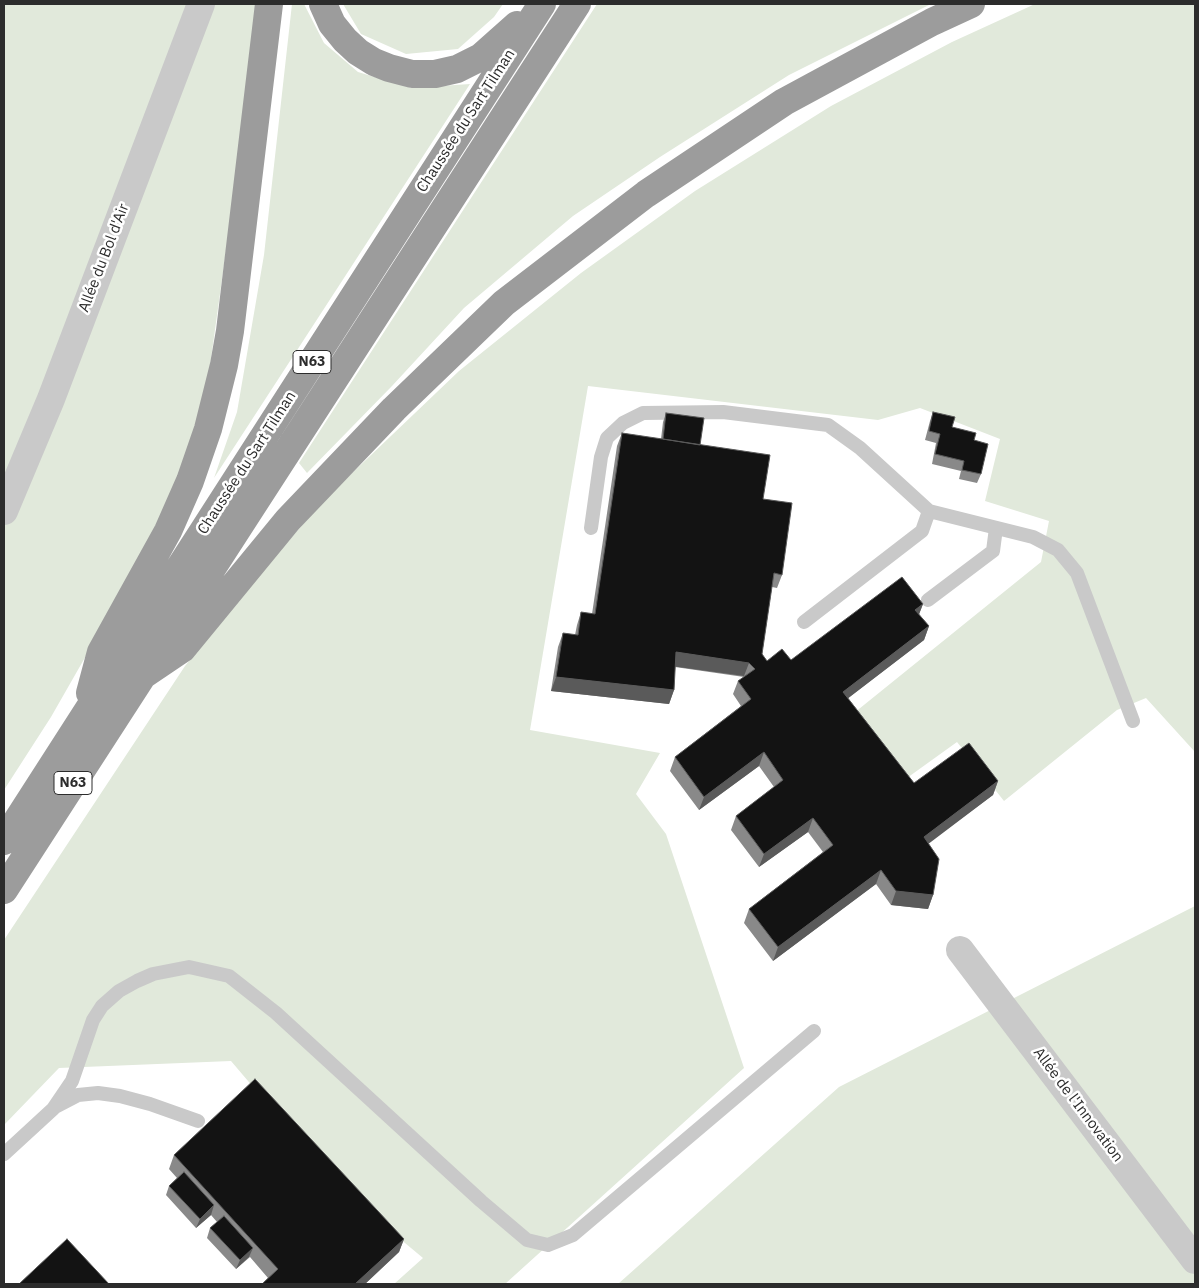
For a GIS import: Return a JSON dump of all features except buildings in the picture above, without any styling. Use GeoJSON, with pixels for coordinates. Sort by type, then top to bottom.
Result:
{"type":"FeatureCollection","features":[{"type":"Feature","properties":{"kind":"highway"},"geometry":{"type":"LineString","coordinates":[[83,719],[101,652],[168,531],[190,481],[208,429],[224,365],[230,331],[269,4]]}},
{"type":"Feature","properties":{"kind":"highway"},"geometry":{"type":"LineString","coordinates":[[323,4],[332,24],[358,52],[382,65],[412,74],[435,74],[457,69],[480,57],[541,4]]}},
{"type":"Feature","properties":{"kind":"highway","name":"Chaussée du Sart Tilman"},"geometry":{"type":"LineString","coordinates":[[83,719],[541,4]]}},
{"type":"Feature","properties":{"kind":"highway","name":"Chaussée du Sart Tilman"},"geometry":{"type":"LineString","coordinates":[[142,676],[577,4]]}},
{"type":"Feature","properties":{"kind":"highway"},"geometry":{"type":"LineString","coordinates":[[142,676],[182,649],[288,520],[394,409],[504,304],[646,194],[784,102],[932,22],[971,4]]}},
{"type":"Feature","properties":{"kind":"highway","name":"N63"},"geometry":{"type":"LineString","coordinates":[[4,890],[142,676]]}},
{"type":"Feature","properties":{"kind":"highway","name":"N63"},"geometry":{"type":"LineString","coordinates":[[4,841],[83,719]]}},
{"type":"Feature","properties":{"kind":"street","name":"Allée du Bol d'Air"},"geometry":{"type":"LineString","coordinates":[[4,511],[51,399],[201,4]]}},
{"type":"Feature","properties":{"kind":"street","name":"Allée de l'Innovation"},"geometry":{"type":"LineString","coordinates":[[960,950],[1195,1260]]}},
{"type":"Feature","properties":{"kind":"lane"},"geometry":{"type":"LineString","coordinates":[[591,528],[601,457],[607,438],[623,423],[643,413],[722,412],[828,425],[860,448],[930,511],[1033,537],[1058,550],[1077,573],[1133,721]]}},
{"type":"Feature","properties":{"kind":"lane"},"geometry":{"type":"LineString","coordinates":[[804,622],[922,531],[930,511]]}},
{"type":"Feature","properties":{"kind":"lane"},"geometry":{"type":"LineString","coordinates":[[928,600],[993,551],[996,528]]}},
{"type":"Feature","properties":{"kind":"lane"},"geometry":{"type":"LineString","coordinates":[[4,1154],[52,1109],[72,1081],[93,1020],[102,1006],[119,991],[153,974],[189,967],[229,976],[276,1014],[481,1201],[527,1240],[548,1245],[572,1235],[814,1031]]}},
{"type":"Feature","properties":{"kind":"lane"},"geometry":{"type":"LineString","coordinates":[[52,1109],[78,1096],[98,1093],[120,1096],[150,1104],[198,1120]]}},
{"type":"Feature","properties":{"kind":"shaded area"},"geometry":{"type":"Polygon","coordinates":[[[4,4],[260,4],[210,366],[193,441],[159,528],[51,717],[4,790],[4,4]]]}},
{"type":"Feature","properties":{"kind":"shaded area"},"geometry":{"type":"Polygon","coordinates":[[[292,4],[304,4],[324,43],[358,72],[411,88],[470,84],[214,478],[237,412],[264,255],[292,4]]]}},
{"type":"Feature","properties":{"kind":"shaded area"},"geometry":{"type":"Polygon","coordinates":[[[343,4],[503,4],[494,17],[458,49],[406,54],[361,34],[343,4]]]}},
{"type":"Feature","properties":{"kind":"shaded area"},"geometry":{"type":"Polygon","coordinates":[[[597,4],[931,4],[789,75],[660,157],[573,216],[464,308],[392,386],[307,473],[299,463],[597,4]]]}},
{"type":"Feature","properties":{"kind":"shaded area"},"geometry":{"type":"Polygon","coordinates":[[[1035,4],[1195,4],[1195,752],[1146,698],[1117,710],[1004,801],[957,742],[900,783],[854,713],[1041,562],[1049,521],[985,501],[1000,439],[920,408],[878,420],[588,386],[530,730],[660,753],[636,794],[666,834],[744,1068],[505,1284],[394,1284],[423,1258],[339,1188],[231,1061],[59,1068],[4,1125],[4,940],[185,666],[276,555],[326,498],[459,371],[581,273],[695,191],[831,106],[952,42],[1035,4]]]}},
{"type":"Feature","properties":{"kind":"shaded area"},"geometry":{"type":"Polygon","coordinates":[[[1195,906],[1195,1284],[618,1284],[839,1087],[1195,906]]]}}]}
